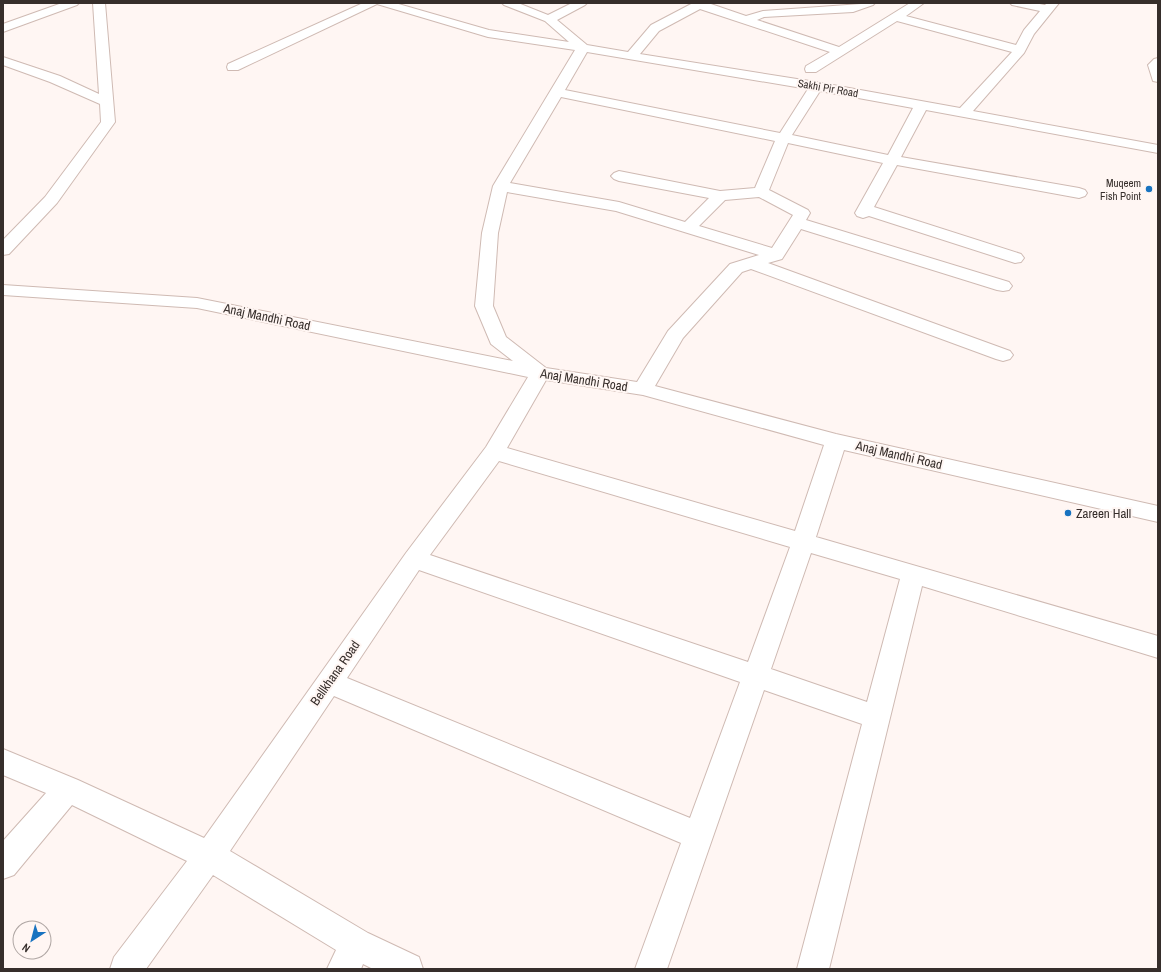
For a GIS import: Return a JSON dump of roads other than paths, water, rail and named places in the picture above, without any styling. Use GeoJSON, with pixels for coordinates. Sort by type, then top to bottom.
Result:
{"type":"FeatureCollection","features":[{"type":"Feature","properties":{"kind":"street"},"geometry":{"type":"LineString","coordinates":[[5,26],[73,3]]}},
{"type":"Feature","properties":{"kind":"street"},"geometry":{"type":"LineString","coordinates":[[3,250],[51,200],[108,122],[99,3]]}},
{"type":"Feature","properties":{"kind":"street"},"geometry":{"type":"LineString","coordinates":[[233,67],[372,3]]}},
{"type":"Feature","properties":{"kind":"street","name":"Sakhi Pir Road"},"geometry":{"type":"LineString","coordinates":[[382,3],[488,34],[632,55],[816,86],[1158,149]]}},
{"type":"Feature","properties":{"kind":"street"},"geometry":{"type":"LineString","coordinates":[[508,3],[549,19],[583,48],[501,186],[490,233],[484,306],[498,340],[540,373]]}},
{"type":"Feature","properties":{"kind":"street"},"geometry":{"type":"LineString","coordinates":[[549,19],[581,3]]}},
{"type":"Feature","properties":{"kind":"street"},"geometry":{"type":"LineString","coordinates":[[746,20],[763,14],[853,9],[869,3]]}},
{"type":"Feature","properties":{"kind":"street"},"geometry":{"type":"LineString","coordinates":[[811,69],[918,3]]}},
{"type":"Feature","properties":{"kind":"street"},"geometry":{"type":"LineString","coordinates":[[1016,3],[1050,6]]}},
{"type":"Feature","properties":{"kind":"street"},"geometry":{"type":"LineString","coordinates":[[632,55],[655,28],[701,4],[840,51]]}},
{"type":"Feature","properties":{"kind":"street"},"geometry":{"type":"LineString","coordinates":[[963,113],[1020,50],[1028,33],[1050,6]]}},
{"type":"Feature","properties":{"kind":"street"},"geometry":{"type":"LineString","coordinates":[[897,17],[1020,50]]}},
{"type":"Feature","properties":{"kind":"street"},"geometry":{"type":"LineString","coordinates":[[3,61],[55,79],[106,102]]}},
{"type":"Feature","properties":{"kind":"street"},"geometry":{"type":"LineString","coordinates":[[1158,62],[1154,65],[1158,78]]}},
{"type":"Feature","properties":{"kind":"street"},"geometry":{"type":"LineString","coordinates":[[761,192],[783,139],[816,86]]}},
{"type":"Feature","properties":{"kind":"street"},"geometry":{"type":"LineString","coordinates":[[557,92],[783,139],[1079,193]]}},
{"type":"Feature","properties":{"kind":"street"},"geometry":{"type":"LineString","coordinates":[[922,105],[864,211],[1015,258]]}},
{"type":"Feature","properties":{"kind":"street"},"geometry":{"type":"LineString","coordinates":[[619,176],[720,196],[761,192],[802,213],[776,255],[736,268],[675,336],[643,389]]}},
{"type":"Feature","properties":{"kind":"street"},"geometry":{"type":"LineString","coordinates":[[501,186],[619,207],[776,255]]}},
{"type":"Feature","properties":{"kind":"street"},"geometry":{"type":"LineString","coordinates":[[688,228],[720,196]]}},
{"type":"Feature","properties":{"kind":"street"},"geometry":{"type":"LineString","coordinates":[[796,222],[1003,286]]}},
{"type":"Feature","properties":{"kind":"street"},"geometry":{"type":"LineString","coordinates":[[752,263],[1003,355]]}},
{"type":"Feature","properties":{"kind":"street","name":"Anaj Mandhi Road"},"geometry":{"type":"LineString","coordinates":[[3,290],[197,303],[540,373],[643,389],[836,441],[1158,514]]}},
{"type":"Feature","properties":{"kind":"street","name":"Bellkhana Road"},"geometry":{"type":"LineString","coordinates":[[126,969],[209,856],[414,559],[494,452],[540,373]]}},
{"type":"Feature","properties":{"kind":"street"},"geometry":{"type":"LineString","coordinates":[[651,969],[756,675],[836,441]]}},
{"type":"Feature","properties":{"kind":"street"},"geometry":{"type":"LineString","coordinates":[[494,452],[1158,647]]}},
{"type":"Feature","properties":{"kind":"street"},"geometry":{"type":"LineString","coordinates":[[414,559],[878,717]]}},
{"type":"Feature","properties":{"kind":"street"},"geometry":{"type":"LineString","coordinates":[[813,969],[913,574]]}},
{"type":"Feature","properties":{"kind":"street"},"geometry":{"type":"LineString","coordinates":[[328,682],[699,836]]}},
{"type":"Feature","properties":{"kind":"street"},"geometry":{"type":"LineString","coordinates":[[3,762],[68,789],[209,856],[350,956],[408,969]]}},
{"type":"Feature","properties":{"kind":"street"},"geometry":{"type":"LineString","coordinates":[[3,864],[68,789]]}},
{"type":"Feature","properties":{"kind":"place","name":"Muqeem Fish Point"},"geometry":{"type":"Point","coordinates":[1149,189]}},
{"type":"Feature","properties":{"kind":"place","name":"Zareen Hall"},"geometry":{"type":"Point","coordinates":[1068,513]}}]}
